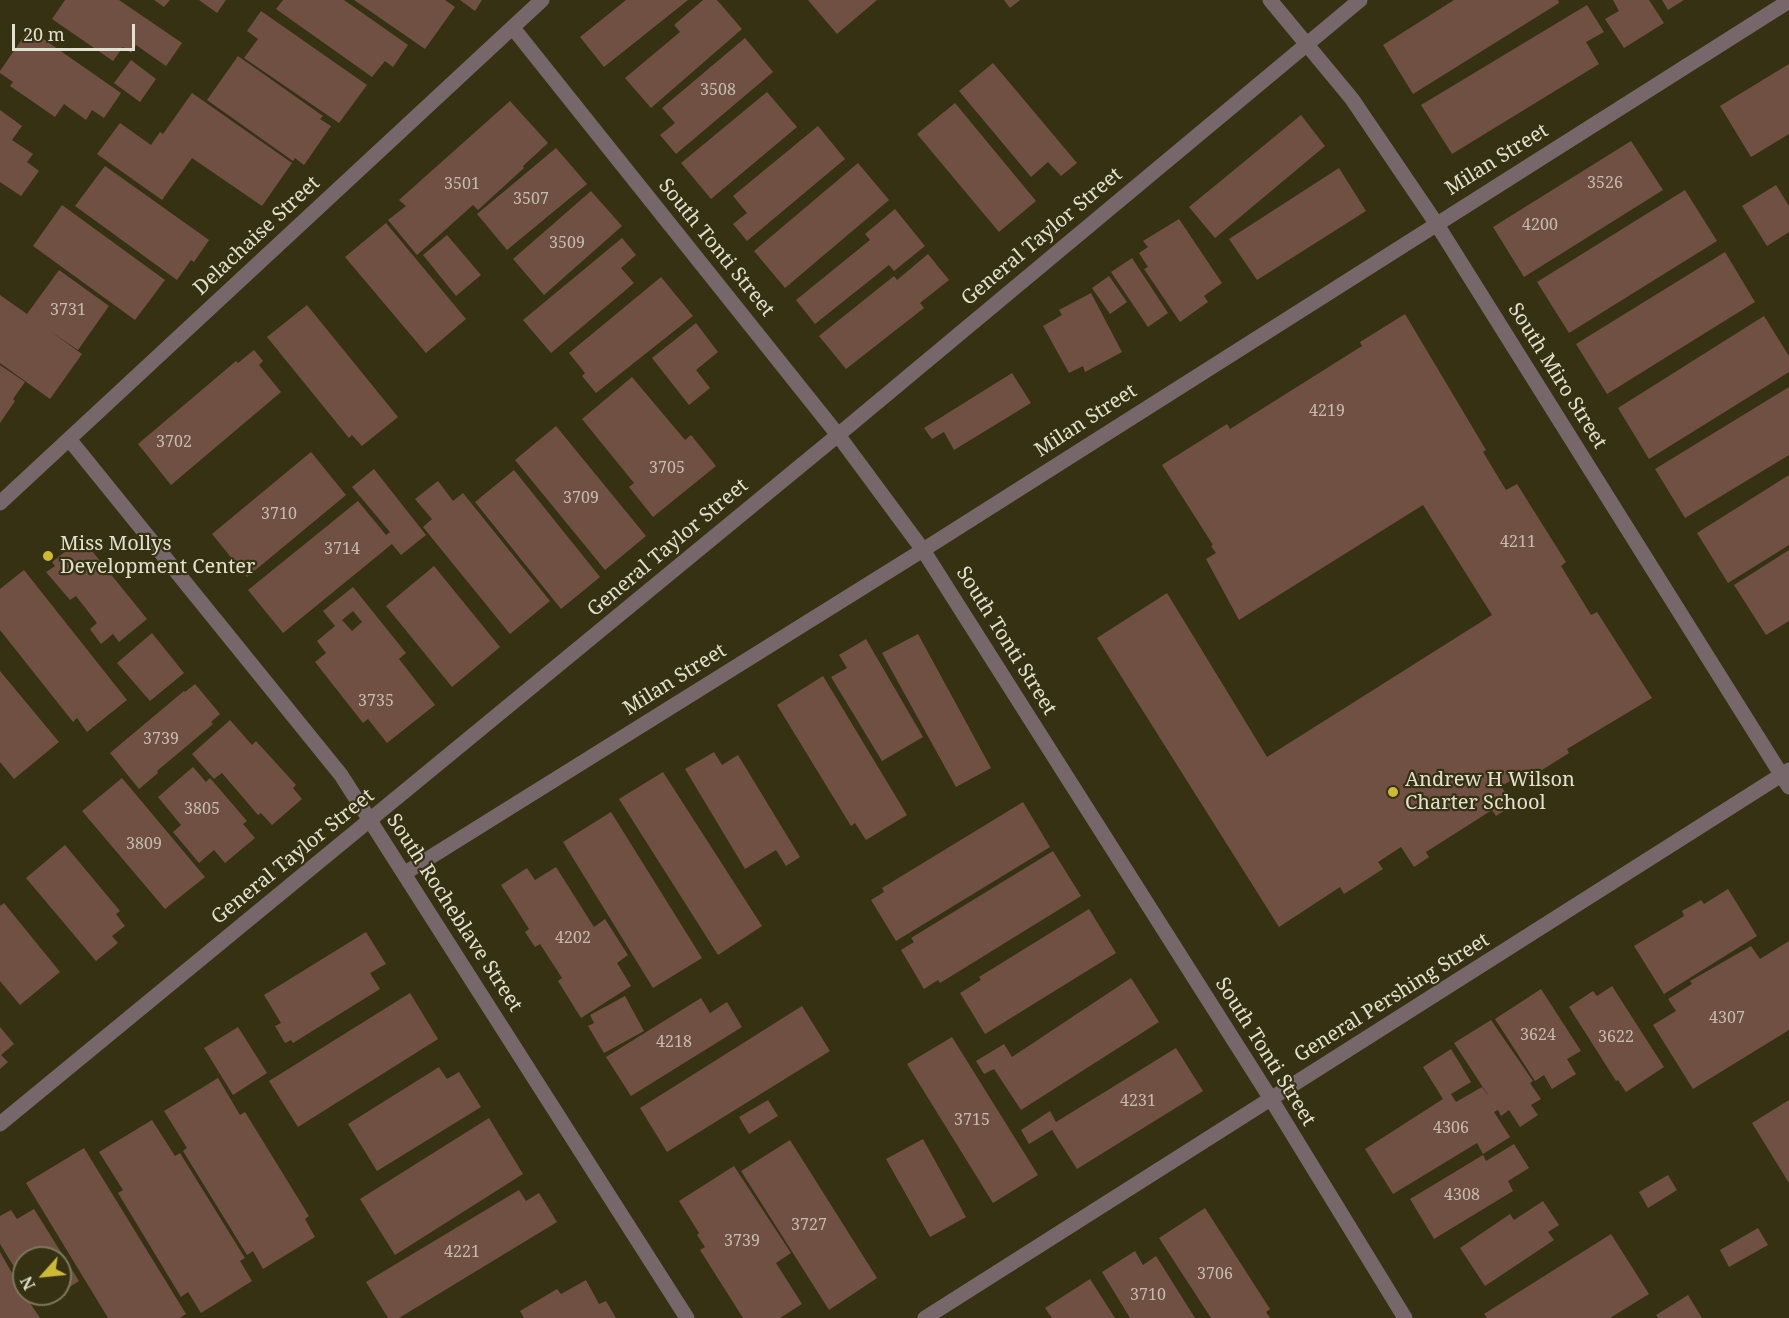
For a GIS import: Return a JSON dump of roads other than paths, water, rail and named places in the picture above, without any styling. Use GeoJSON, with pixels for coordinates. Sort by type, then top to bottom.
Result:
{"type":"FeatureCollection","features":[{"type":"Feature","properties":{"kind":"street","name":"Delachaise Street"},"geometry":{"type":"LineString","coordinates":[[0,504],[542,0]]}},
{"type":"Feature","properties":{"kind":"street","name":"South Miro Street"},"geometry":{"type":"LineString","coordinates":[[1270,0],[1308,43],[1352,99],[1436,223],[1787,777]]}},
{"type":"Feature","properties":{"kind":"street","name":"General Taylor Street"},"geometry":{"type":"LineString","coordinates":[[0,1124],[838,435],[1360,0]]}},
{"type":"Feature","properties":{"kind":"street","name":"Milan Street"},"geometry":{"type":"LineString","coordinates":[[405,873],[923,550],[1789,1]]}},
{"type":"Feature","properties":{"kind":"street","name":"South Tonti Street"},"geometry":{"type":"LineString","coordinates":[[513,28],[838,435],[923,550],[1406,1318]]}},
{"type":"Feature","properties":{"kind":"street","name":"South Rocheblave Street"},"geometry":{"type":"LineString","coordinates":[[69,439],[341,775],[687,1318]]}},
{"type":"Feature","properties":{"kind":"street","name":"General Pershing Street"},"geometry":{"type":"LineString","coordinates":[[925,1318],[1787,777]]}},
{"type":"Feature","properties":{"kind":"place","name":"Miss Mollys Development Center"},"geometry":{"type":"Point","coordinates":[48,556]}},
{"type":"Feature","properties":{"kind":"place","name":"Andrew H Wilson Charter School"},"geometry":{"type":"Point","coordinates":[1393,792]}}]}
